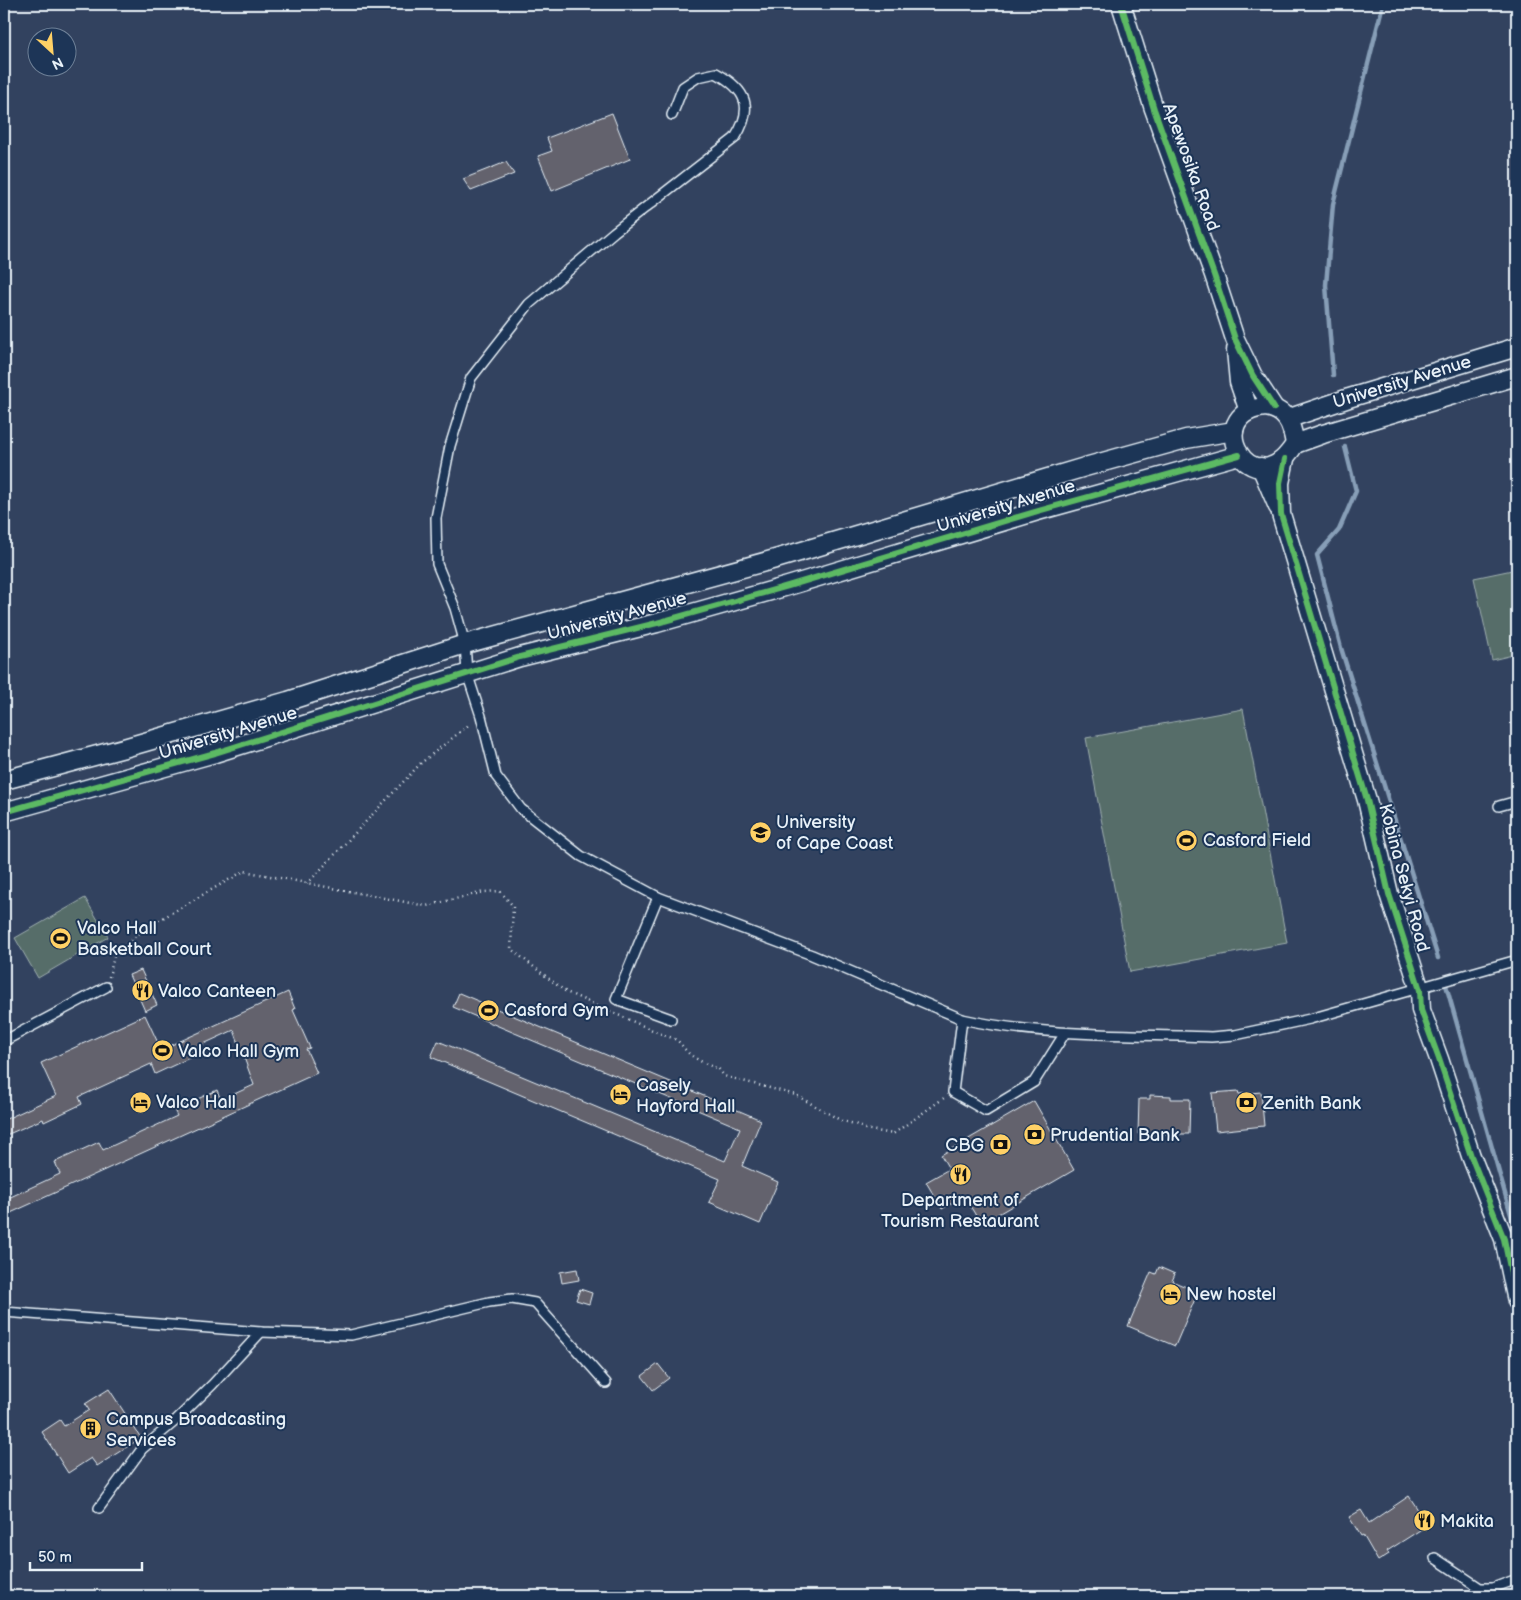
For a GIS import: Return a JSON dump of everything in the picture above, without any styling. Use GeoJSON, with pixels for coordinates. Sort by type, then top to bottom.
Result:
{"type":"FeatureCollection","features":[{"type":"Feature","properties":{"kind":"street","name":"Apewosika Road"},"geometry":{"type":"LineString","coordinates":[[1121,4],[1154,109],[1235,339]]}},
{"type":"Feature","properties":{"kind":"street"},"geometry":{"type":"LineString","coordinates":[[1235,339],[1239,382],[1249,411]]}},
{"type":"Feature","properties":{"kind":"street"},"geometry":{"type":"LineString","coordinates":[[1235,339],[1253,376],[1280,414],[1292,427],[1295,444],[1285,459],[1270,467],[1261,468],[1245,462],[1239,456],[1233,440],[1237,423],[1249,411],[1257,408],[1280,414]]}},
{"type":"Feature","properties":{"kind":"street","name":"University Avenue"},"geometry":{"type":"LineString","coordinates":[[1280,414],[1396,383],[1517,347]]}},
{"type":"Feature","properties":{"kind":"street","name":"University Avenue"},"geometry":{"type":"LineString","coordinates":[[1295,444],[1517,376]]}},
{"type":"Feature","properties":{"kind":"street","name":"University Avenue"},"geometry":{"type":"LineString","coordinates":[[4,780],[288,701],[465,644],[779,558],[1086,467],[1186,439],[1234,431]]}},
{"type":"Feature","properties":{"kind":"street","name":"University Avenue"},"geometry":{"type":"LineString","coordinates":[[4,812],[215,753],[520,657],[805,581],[1038,511],[1239,456]]}},
{"type":"Feature","properties":{"kind":"street","name":"Kobina Sekyi Road"},"geometry":{"type":"LineString","coordinates":[[1285,459],[1280,483],[1282,514],[1366,800],[1389,894],[1419,988],[1421,1010],[1471,1156],[1504,1239],[1517,1301]]}},
{"type":"Feature","properties":{"kind":"street"},"geometry":{"type":"LineString","coordinates":[[1261,468],[1282,514]]}},
{"type":"Feature","properties":{"kind":"lane"},"geometry":{"type":"LineString","coordinates":[[672,115],[683,87],[698,77],[716,73],[730,81],[742,95],[746,108],[743,125],[735,138],[614,232],[529,304],[471,378],[450,446],[436,518],[437,564],[455,608],[465,644],[467,673],[481,716],[496,776],[521,809],[581,856],[658,897],[812,955],[962,1019],[984,1024],[1065,1033],[1234,1036],[1310,1019],[1517,960]]}},
{"type":"Feature","properties":{"kind":"lane"},"geometry":{"type":"LineString","coordinates":[[1499,806],[1517,801]]}},
{"type":"Feature","properties":{"kind":"lane"},"geometry":{"type":"LineString","coordinates":[[658,897],[616,1000],[671,1019]]}},
{"type":"Feature","properties":{"kind":"lane"},"geometry":{"type":"LineString","coordinates":[[4,1041],[106,987]]}},
{"type":"Feature","properties":{"kind":"lane"},"geometry":{"type":"LineString","coordinates":[[962,1019],[953,1092],[986,1111],[1034,1082],[1065,1033]]}},
{"type":"Feature","properties":{"kind":"lane"},"geometry":{"type":"LineString","coordinates":[[4,1312],[261,1332],[351,1336],[489,1302],[512,1299],[535,1303],[606,1383]]}},
{"type":"Feature","properties":{"kind":"lane"},"geometry":{"type":"LineString","coordinates":[[99,1508],[142,1449],[174,1422],[261,1332]]}},
{"type":"Feature","properties":{"kind":"lane"},"geometry":{"type":"LineString","coordinates":[[1435,1558],[1480,1588],[1493,1588],[1517,1579]]}},
{"type":"Feature","properties":{"kind":"path"},"geometry":{"type":"LineString","coordinates":[[307,884],[421,763],[481,716]]}},
{"type":"Feature","properties":{"kind":"path"},"geometry":{"type":"LineString","coordinates":[[106,987],[115,952],[149,926],[244,871],[426,906],[484,892],[500,891],[513,906],[512,949],[566,992],[650,1030],[674,1038],[692,1056],[711,1067],[718,1068],[724,1076],[796,1095],[842,1121],[865,1129],[893,1134],[953,1092]]}},
{"type":"Feature","properties":{"kind":"shaded area","name":"University of Cape Coast"},"geometry":{"type":"Polygon","coordinates":[[[4,4],[1517,4],[1517,1596],[4,1596],[4,4]]]}},
{"type":"Feature","properties":{"kind":"green space"},"geometry":{"type":"Polygon","coordinates":[[[1517,569],[1517,654],[1492,660],[1474,578],[1517,569]]]}},
{"type":"Feature","properties":{"kind":"green space","name":"Casford Field"},"geometry":{"type":"Polygon","coordinates":[[[1243,709],[1287,943],[1130,972],[1086,738],[1243,709]]]}},
{"type":"Feature","properties":{"kind":"green space","name":"Valco Hall Basketball Court"},"geometry":{"type":"Polygon","coordinates":[[[85,898],[108,937],[38,978],[15,938],[85,898]]]}},
{"type":"Feature","properties":{"kind":"building"},"geometry":{"type":"Polygon","coordinates":[[[612,113],[630,159],[552,191],[538,156],[552,151],[547,138],[612,113]]]}},
{"type":"Feature","properties":{"kind":"building"},"geometry":{"type":"Polygon","coordinates":[[[506,162],[514,174],[471,191],[463,179],[506,162]]]}},
{"type":"Feature","properties":{"kind":"building"},"geometry":{"type":"Polygon","coordinates":[[[141,970],[157,1005],[145,1011],[129,975],[141,970]]]}},
{"type":"Feature","properties":{"kind":"building"},"geometry":{"type":"Polygon","coordinates":[[[288,992],[295,1009],[293,1010],[310,1048],[306,1049],[317,1073],[4,1216],[4,1200],[60,1174],[55,1162],[99,1142],[103,1150],[177,1116],[174,1110],[217,1090],[221,1100],[254,1085],[234,1030],[197,1047],[200,1053],[155,1074],[151,1064],[79,1097],[82,1104],[44,1122],[43,1119],[4,1136],[4,1120],[56,1096],[41,1063],[145,1015],[159,1045],[163,1043],[165,1048],[288,992]]]}},
{"type":"Feature","properties":{"kind":"building"},"geometry":{"type":"Polygon","coordinates":[[[459,993],[761,1120],[742,1166],[778,1182],[760,1224],[709,1202],[720,1179],[431,1057],[438,1041],[725,1161],[740,1128],[453,1007],[459,993]]]}},
{"type":"Feature","properties":{"kind":"building"},"geometry":{"type":"Polygon","coordinates":[[[1238,1091],[1239,1094],[1261,1092],[1264,1126],[1216,1131],[1212,1093],[1238,1091]]]}},
{"type":"Feature","properties":{"kind":"building"},"geometry":{"type":"Polygon","coordinates":[[[1150,1095],[1171,1096],[1171,1099],[1190,1099],[1189,1134],[1138,1134],[1139,1099],[1150,1099],[1150,1095]]]}},
{"type":"Feature","properties":{"kind":"building"},"geometry":{"type":"Polygon","coordinates":[[[1034,1101],[1074,1170],[981,1224],[964,1196],[942,1209],[926,1182],[949,1169],[941,1155],[1034,1101]]]}},
{"type":"Feature","properties":{"kind":"building"},"geometry":{"type":"Polygon","coordinates":[[[1159,1267],[1175,1274],[1172,1281],[1198,1292],[1175,1346],[1128,1326],[1151,1272],[1156,1274],[1159,1267]]]}},
{"type":"Feature","properties":{"kind":"building"},"geometry":{"type":"Polygon","coordinates":[[[577,1269],[579,1280],[562,1283],[560,1272],[577,1269]]]}},
{"type":"Feature","properties":{"kind":"building"},"geometry":{"type":"Polygon","coordinates":[[[580,1289],[592,1293],[589,1304],[576,1300],[580,1289]]]}},
{"type":"Feature","properties":{"kind":"building"},"geometry":{"type":"Polygon","coordinates":[[[658,1364],[669,1378],[653,1390],[642,1376],[658,1364]]]}},
{"type":"Feature","properties":{"kind":"building","name":"Campus Broadcasting Services"},"geometry":{"type":"Polygon","coordinates":[[[109,1389],[141,1438],[97,1466],[91,1458],[68,1473],[42,1432],[60,1420],[64,1426],[89,1410],[85,1404],[109,1389]]]}},
{"type":"Feature","properties":{"kind":"building"},"geometry":{"type":"Polygon","coordinates":[[[1409,1496],[1428,1525],[1387,1551],[1389,1554],[1378,1561],[1363,1535],[1361,1536],[1349,1517],[1361,1510],[1369,1523],[1409,1496]]]}},
{"type":"Feature","properties":{"kind":"waterway"},"geometry":{"type":"LineString","coordinates":[[1333,375],[1326,285],[1333,204],[1383,4]]}},
{"type":"Feature","properties":{"kind":"waterway"},"geometry":{"type":"LineString","coordinates":[[1345,447],[1356,491],[1339,530],[1317,555],[1341,648],[1438,958]]}},
{"type":"Feature","properties":{"kind":"waterway"},"geometry":{"type":"LineString","coordinates":[[1446,985],[1517,1236]]}},
{"type":"Feature","properties":{"kind":"cycle path"},"geometry":{"type":"LineString","coordinates":[[1121,4],[1154,109],[1235,339],[1253,376],[1274,408]]}},
{"type":"Feature","properties":{"kind":"cycle path"},"geometry":{"type":"LineString","coordinates":[[4,812],[215,753],[520,657],[657,623],[1038,511],[1239,455]]}},
{"type":"Feature","properties":{"kind":"cycle path"},"geometry":{"type":"LineString","coordinates":[[1285,459],[1280,483],[1281,514],[1367,800],[1389,894],[1420,990],[1421,1010],[1471,1156],[1504,1239],[1517,1301]]}},
{"type":"Feature","properties":{"kind":"place","name":"University of Cape Coast"},"geometry":{"type":"Point","coordinates":[760,832]}},
{"type":"Feature","properties":{"kind":"place","name":"Casford Field"},"geometry":{"type":"Point","coordinates":[1187,840]}},
{"type":"Feature","properties":{"kind":"place","name":"Valco Hall Basketball Court"},"geometry":{"type":"Point","coordinates":[61,938]}},
{"type":"Feature","properties":{"kind":"place","name":"Valco Canteen"},"geometry":{"type":"Point","coordinates":[142,991]}},
{"type":"Feature","properties":{"kind":"place","name":"Casford Gym"},"geometry":{"type":"Point","coordinates":[488,1010]}},
{"type":"Feature","properties":{"kind":"place","name":"Valco Hall Gym"},"geometry":{"type":"Point","coordinates":[162,1051]}},
{"type":"Feature","properties":{"kind":"place","name":"Casely Hayford Hall"},"geometry":{"type":"Point","coordinates":[620,1095]}},
{"type":"Feature","properties":{"kind":"place","name":"Valco Hall"},"geometry":{"type":"Point","coordinates":[140,1102]}},
{"type":"Feature","properties":{"kind":"place","name":"Zenith Bank"},"geometry":{"type":"Point","coordinates":[1247,1103]}},
{"type":"Feature","properties":{"kind":"place","name":"Prudential Bank"},"geometry":{"type":"Point","coordinates":[1034,1135]}},
{"type":"Feature","properties":{"kind":"place","name":"CBG"},"geometry":{"type":"Point","coordinates":[1000,1145]}},
{"type":"Feature","properties":{"kind":"place","name":"Department of Tourism Restaurant"},"geometry":{"type":"Point","coordinates":[960,1175]}},
{"type":"Feature","properties":{"kind":"place","name":"New hostel"},"geometry":{"type":"Point","coordinates":[1170,1294]}},
{"type":"Feature","properties":{"kind":"place","name":"Campus Broadcasting Services"},"geometry":{"type":"Point","coordinates":[90,1429]}},
{"type":"Feature","properties":{"kind":"place","name":"Makita"},"geometry":{"type":"Point","coordinates":[1424,1521]}}]}
